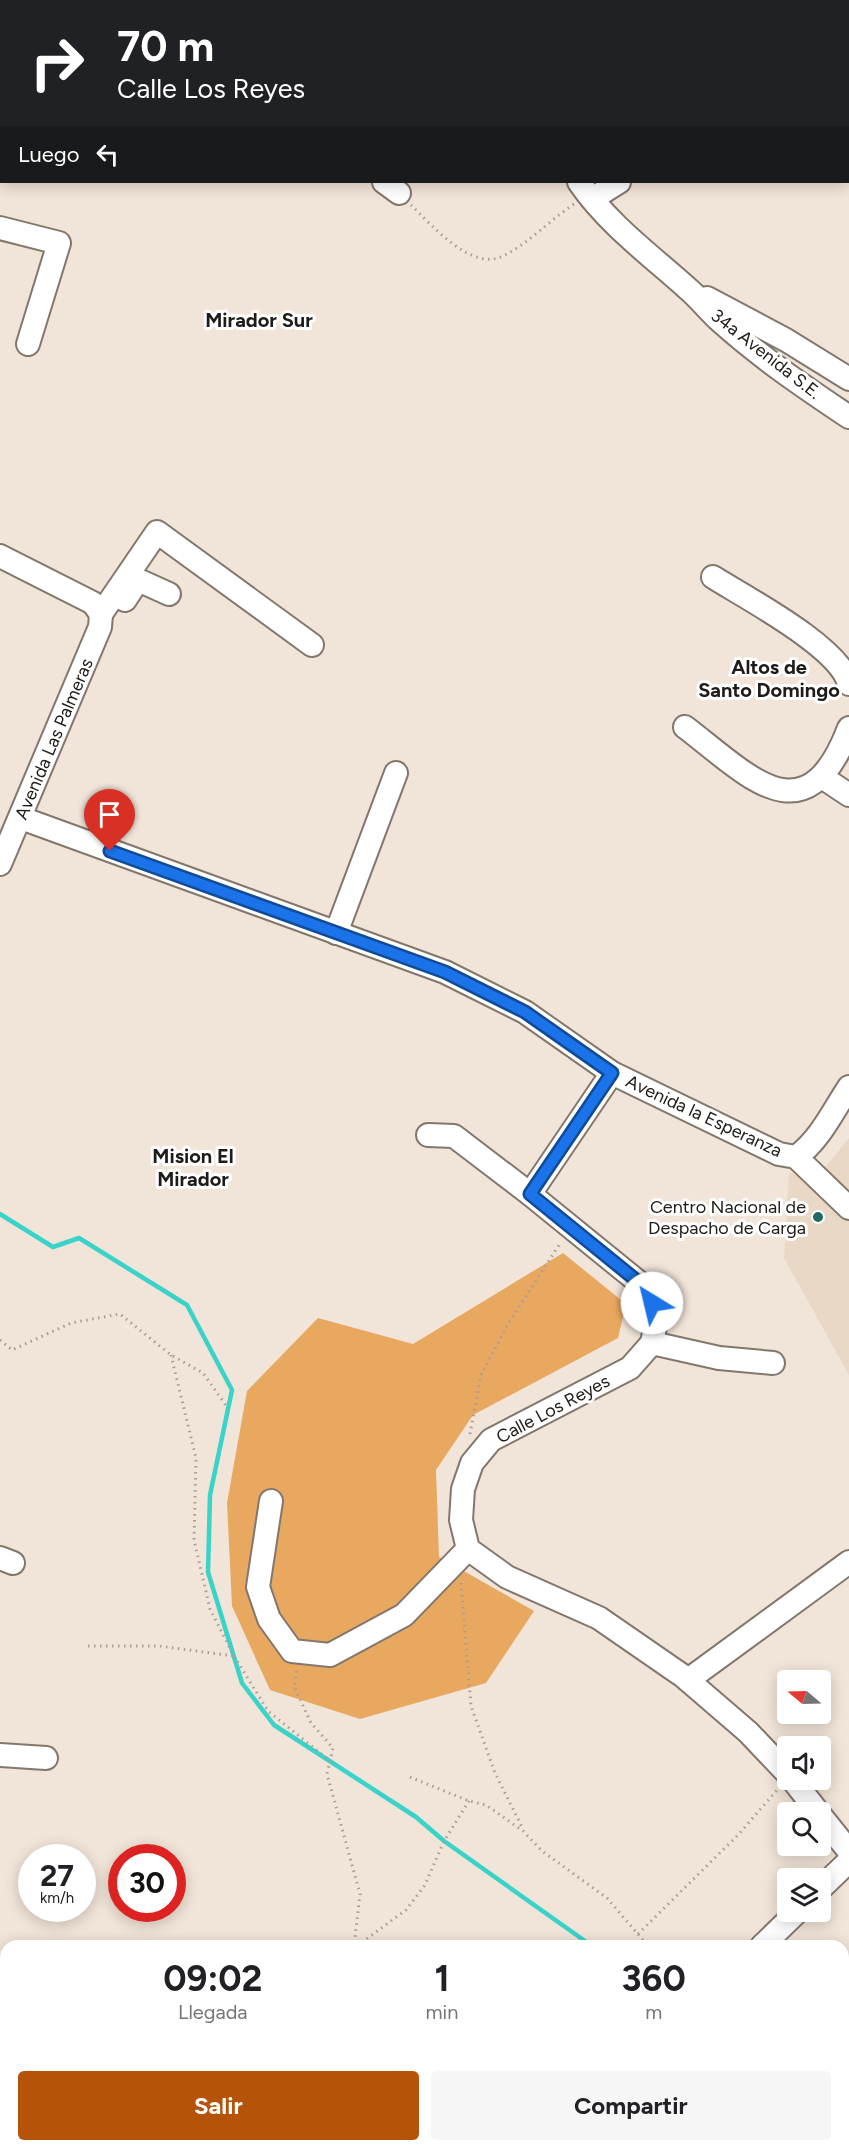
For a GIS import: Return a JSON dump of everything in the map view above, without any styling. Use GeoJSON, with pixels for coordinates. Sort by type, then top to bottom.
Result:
{"type":"FeatureCollection","features":[{"type":"Feature","properties":{"kind":"street"},"geometry":{"type":"LineString","coordinates":[[586,192],[616,183]]}},
{"type":"Feature","properties":{"kind":"street","name":"34a Avenida S.E."},"geometry":{"type":"LineString","coordinates":[[586,192],[651,259],[687,288],[719,320],[783,372],[849,417]]}},
{"type":"Feature","properties":{"kind":"street"},"geometry":{"type":"LineString","coordinates":[[0,228],[59,243],[28,344]]}},
{"type":"Feature","properties":{"kind":"street","name":"34a Avenida S.E."},"geometry":{"type":"LineString","coordinates":[[687,288],[786,340],[849,379]]}},
{"type":"Feature","properties":{"kind":"street"},"geometry":{"type":"LineString","coordinates":[[101,616],[157,532],[312,645]]}},
{"type":"Feature","properties":{"kind":"street"},"geometry":{"type":"LineString","coordinates":[[0,556],[93,603],[101,616]]}},
{"type":"Feature","properties":{"kind":"street"},"geometry":{"type":"LineString","coordinates":[[713,577],[821,647],[847,675],[849,684]]}},
{"type":"Feature","properties":{"kind":"street"},"geometry":{"type":"LineString","coordinates":[[101,616],[117,609],[138,579],[169,594]]}},
{"type":"Feature","properties":{"kind":"street","name":"Avenida Las Palmeras"},"geometry":{"type":"LineString","coordinates":[[0,864],[100,627],[101,616]]}},
{"type":"Feature","properties":{"kind":"street"},"geometry":{"type":"LineString","coordinates":[[685,727],[747,775],[774,790],[802,791],[822,777],[836,759],[849,728]]}},
{"type":"Feature","properties":{"kind":"street"},"geometry":{"type":"LineString","coordinates":[[336,933],[396,773]]}},
{"type":"Feature","properties":{"kind":"street"},"geometry":{"type":"LineString","coordinates":[[822,777],[849,795]]}},
{"type":"Feature","properties":{"kind":"street","name":"Avenida la Esperanza"},"geometry":{"type":"LineString","coordinates":[[21,818],[445,972],[525,1012],[612,1073],[779,1154],[796,1157]]}},
{"type":"Feature","properties":{"kind":"street"},"geometry":{"type":"LineString","coordinates":[[530,1194],[612,1073]]}},
{"type":"Feature","properties":{"kind":"street"},"geometry":{"type":"LineString","coordinates":[[849,1087],[819,1135],[809,1148],[796,1157],[849,1208]]}},
{"type":"Feature","properties":{"kind":"street"},"geometry":{"type":"LineString","coordinates":[[429,1135],[454,1136],[647,1289],[657,1317],[652,1343],[719,1358],[773,1363]]}},
{"type":"Feature","properties":{"kind":"street","name":"Calle Los Reyes"},"geometry":{"type":"LineString","coordinates":[[463,1555],[464,1489],[472,1463],[491,1440],[630,1368],[652,1343]]}},
{"type":"Feature","properties":{"kind":"street"},"geometry":{"type":"LineString","coordinates":[[271,1501],[258,1587],[269,1619],[292,1651],[330,1655],[404,1615],[463,1555],[599,1618],[688,1680],[747,1732],[777,1767]]}},
{"type":"Feature","properties":{"kind":"street"},"geometry":{"type":"LineString","coordinates":[[688,1680],[849,1562]]}},
{"type":"Feature","properties":{"kind":"street"},"geometry":{"type":"LineString","coordinates":[[0,1755],[46,1758]]}},
{"type":"Feature","properties":{"kind":"street"},"geometry":{"type":"LineString","coordinates":[[797,1790],[809,1802]]}},
{"type":"Feature","properties":{"kind":"street"},"geometry":{"type":"LineString","coordinates":[[831,1828],[849,1851]]}},
{"type":"Feature","properties":{"kind":"street"},"geometry":{"type":"LineString","coordinates":[[831,1879],[849,1862]]}},
{"type":"Feature","properties":{"kind":"street"},"geometry":{"type":"LineString","coordinates":[[768,1940],[787,1922]]}},
{"type":"Feature","properties":{"kind":"path"},"geometry":{"type":"LineString","coordinates":[[392,187],[444,237],[466,253],[483,260],[502,257],[586,192]]}},
{"type":"Feature","properties":{"kind":"path"},"geometry":{"type":"LineString","coordinates":[[472,1463],[468,1441],[481,1375],[508,1324],[563,1240],[567,1225]]}},
{"type":"Feature","properties":{"kind":"path"},"geometry":{"type":"LineString","coordinates":[[0,1340],[12,1350],[71,1323],[120,1314],[171,1355],[203,1373],[228,1408]]}},
{"type":"Feature","properties":{"kind":"path"},"geometry":{"type":"LineString","coordinates":[[171,1355],[196,1458],[194,1540],[210,1609],[234,1656],[268,1711],[330,1761]]}},
{"type":"Feature","properties":{"kind":"path"},"geometry":{"type":"LineString","coordinates":[[463,1555],[471,1706],[495,1773],[524,1831]]}},
{"type":"Feature","properties":{"kind":"path"},"geometry":{"type":"LineString","coordinates":[[88,1646],[159,1646],[234,1656]]}},
{"type":"Feature","properties":{"kind":"path"},"geometry":{"type":"LineString","coordinates":[[301,1652],[294,1686],[311,1723],[333,1748],[327,1774],[360,1894],[356,1940]]}},
{"type":"Feature","properties":{"kind":"path"},"geometry":{"type":"LineString","coordinates":[[410,1777],[469,1802],[486,1805],[524,1831],[542,1851],[607,1898],[643,1940]]}},
{"type":"Feature","properties":{"kind":"path"},"geometry":{"type":"LineString","coordinates":[[638,1934],[738,1835],[777,1790]]}},
{"type":"Feature","properties":{"kind":"path"},"geometry":{"type":"LineString","coordinates":[[364,1940],[406,1910],[425,1885],[444,1841],[469,1802]]}},
{"type":"Feature","properties":{"kind":"shaded area","name":"Centro Nacional de Despacho de Carga"},"geometry":{"type":"Polygon","coordinates":[[[849,1138],[849,1375],[784,1258],[789,1173],[818,1176],[849,1138]]]}},
{"type":"Feature","properties":{"kind":"shaded area"},"geometry":{"type":"Polygon","coordinates":[[[563,1253],[626,1304],[618,1338],[473,1415],[436,1470],[439,1557],[534,1611],[486,1683],[360,1719],[270,1690],[232,1606],[227,1503],[247,1391],[318,1318],[413,1344],[563,1253]]]}},
{"type":"Feature","properties":{"kind":"waterway"},"geometry":{"type":"LineString","coordinates":[[0,1214],[53,1247],[79,1238],[187,1305],[232,1390],[210,1495],[208,1572],[242,1683],[274,1725],[416,1817],[444,1841],[584,1940]]}},
{"type":"Feature","properties":{"kind":"place","name":"Centro Nacional de Despacho de Carga"},"geometry":{"type":"Point","coordinates":[818,1217]}},
{"type":"Feature","properties":{"kind":"district","name":"Mirador Sur"},"geometry":{"type":"Point","coordinates":[259,320]}},
{"type":"Feature","properties":{"kind":"district","name":"Altos de Santo Domingo"},"geometry":{"type":"Point","coordinates":[769,678]}},
{"type":"Feature","properties":{"kind":"district","name":"Mision El Mirador"},"geometry":{"type":"Point","coordinates":[193,1168]}},
{"type":"Feature","properties":{"kind":"route"},"geometry":{"type":"LineString","coordinates":[[110,851],[445,972],[525,1012],[612,1073],[530,1194],[647,1289],[652,1303]]}}]}
